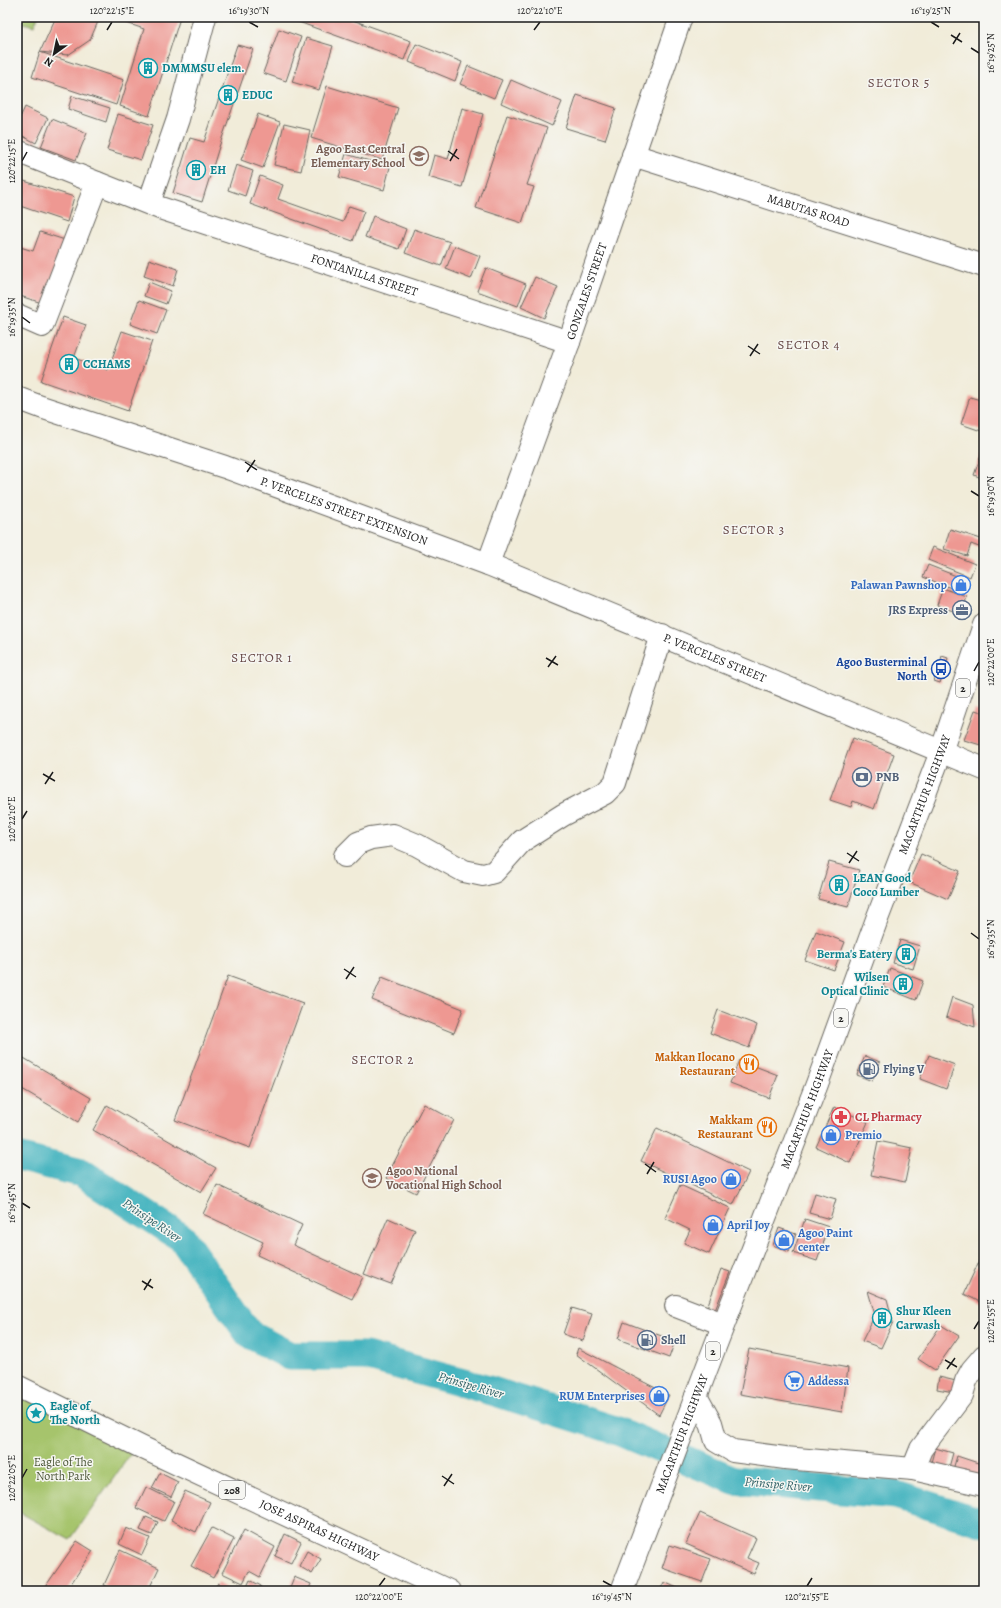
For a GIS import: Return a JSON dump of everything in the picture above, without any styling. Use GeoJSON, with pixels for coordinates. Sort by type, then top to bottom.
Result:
{"type":"FeatureCollection","features":[{"type":"Feature","properties":{"kind":"main road"},"geometry":{"type":"LineString","coordinates":[[154,205],[205,17]]}},
{"type":"Feature","properties":{"kind":"main road","name":"GONZALES STREET"},"geometry":{"type":"LineString","coordinates":[[488,564],[569,342],[682,17]]}},
{"type":"Feature","properties":{"kind":"main road","name":"FONTANILLA STREET"},"geometry":{"type":"LineString","coordinates":[[17,151],[154,205],[569,342]]}},
{"type":"Feature","properties":{"kind":"main road","name":"MABUTAS ROAD"},"geometry":{"type":"LineString","coordinates":[[633,155],[984,266]]}},
{"type":"Feature","properties":{"kind":"main road"},"geometry":{"type":"LineString","coordinates":[[17,315],[42,326],[97,183]]}},
{"type":"Feature","properties":{"kind":"main road","name":"P. VERCELES STREET EXTENSION"},"geometry":{"type":"LineString","coordinates":[[17,398],[225,467],[488,564]]}},
{"type":"Feature","properties":{"kind":"main road","name":"P. VERCELES STREET"},"geometry":{"type":"LineString","coordinates":[[488,564],[984,769]]}},
{"type":"Feature","properties":{"kind":"main road","name":"MACARTHUR HIGHWAY"},"geometry":{"type":"LineString","coordinates":[[622,1591],[723,1324],[817,1084],[877,919],[941,752],[984,625]]}},
{"type":"Feature","properties":{"kind":"main road"},"geometry":{"type":"LineString","coordinates":[[344,856],[358,843],[371,838],[393,836],[417,845],[464,871],[483,875],[494,872],[522,841],[563,815],[605,793],[614,784],[662,635]]}},
{"type":"Feature","properties":{"kind":"main road"},"geometry":{"type":"LineString","coordinates":[[676,1306],[723,1324]]}},
{"type":"Feature","properties":{"kind":"main road"},"geometry":{"type":"LineString","coordinates":[[913,1469],[921,1449],[962,1395],[966,1381],[972,1370],[984,1356]]}},
{"type":"Feature","properties":{"kind":"main road","name":"JOSE ASPIRAS HIGHWAY"},"geometry":{"type":"LineString","coordinates":[[17,1386],[122,1438],[449,1591]]}},
{"type":"Feature","properties":{"kind":"main road"},"geometry":{"type":"LineString","coordinates":[[696,1396],[711,1423],[716,1441],[732,1451],[785,1458],[913,1469],[984,1485]]}},
{"type":"Feature","properties":{"kind":"main road"},"geometry":{"type":"LineString","coordinates":[[606,1591],[615,1584],[635,1557]]}},
{"type":"Feature","properties":{"kind":"green space"},"geometry":{"type":"Polygon","coordinates":[[[17,17],[38,17],[34,26],[17,21],[17,17]]]}},
{"type":"Feature","properties":{"kind":"green space","name":"Eagle of The North Park"},"geometry":{"type":"Polygon","coordinates":[[[17,1394],[132,1452],[70,1540],[17,1511],[17,1394]]]}},
{"type":"Feature","properties":{"kind":"building"},"geometry":{"type":"Polygon","coordinates":[[[56,17],[100,17],[90,40],[68,55],[40,52],[56,17]]]}},
{"type":"Feature","properties":{"kind":"building","name":"DMMMSU elem."},"geometry":{"type":"Polygon","coordinates":[[[112,17],[180,18],[149,116],[120,106],[144,29],[112,17]]]}},
{"type":"Feature","properties":{"kind":"building"},"geometry":{"type":"Polygon","coordinates":[[[294,17],[344,17],[411,41],[404,60],[293,20],[294,17]]]}},
{"type":"Feature","properties":{"kind":"building"},"geometry":{"type":"Polygon","coordinates":[[[279,29],[301,37],[286,81],[263,73],[279,29]]]}},
{"type":"Feature","properties":{"kind":"building"},"geometry":{"type":"Polygon","coordinates":[[[306,38],[333,46],[319,90],[292,82],[306,38]]]}},
{"type":"Feature","properties":{"kind":"building"},"geometry":{"type":"Polygon","coordinates":[[[416,44],[462,62],[455,81],[409,62],[416,44]]]}},
{"type":"Feature","properties":{"kind":"building"},"geometry":{"type":"Polygon","coordinates":[[[237,45],[253,49],[219,147],[202,202],[173,193],[190,138],[204,142],[237,45]]]}},
{"type":"Feature","properties":{"kind":"building"},"geometry":{"type":"Polygon","coordinates":[[[40,52],[124,80],[116,105],[32,77],[40,52]]]}},
{"type":"Feature","properties":{"kind":"building"},"geometry":{"type":"Polygon","coordinates":[[[468,66],[502,80],[494,98],[460,84],[468,66]]]}},
{"type":"Feature","properties":{"kind":"building"},"geometry":{"type":"Polygon","coordinates":[[[511,80],[562,102],[552,126],[501,103],[511,80]]]}},
{"type":"Feature","properties":{"kind":"building"},"geometry":{"type":"Polygon","coordinates":[[[327,86],[398,108],[382,160],[311,138],[327,86]]]}},
{"type":"Feature","properties":{"kind":"building"},"geometry":{"type":"Polygon","coordinates":[[[577,95],[616,108],[605,140],[566,128],[577,95]]]}},
{"type":"Feature","properties":{"kind":"building"},"geometry":{"type":"Polygon","coordinates":[[[72,96],[110,108],[106,122],[68,109],[72,96]]]}},
{"type":"Feature","properties":{"kind":"building"},"geometry":{"type":"Polygon","coordinates":[[[25,107],[48,118],[36,143],[17,133],[17,124],[25,107]]]}},
{"type":"Feature","properties":{"kind":"building"},"geometry":{"type":"Polygon","coordinates":[[[462,108],[483,114],[462,187],[428,177],[434,155],[448,159],[462,108]]]}},
{"type":"Feature","properties":{"kind":"building"},"geometry":{"type":"Polygon","coordinates":[[[118,114],[153,125],[141,160],[107,150],[118,114]]]}},
{"type":"Feature","properties":{"kind":"building"},"geometry":{"type":"Polygon","coordinates":[[[258,114],[280,122],[263,168],[241,160],[258,114]]]}},
{"type":"Feature","properties":{"kind":"building"},"geometry":{"type":"Polygon","coordinates":[[[507,115],[547,128],[527,185],[534,187],[522,223],[476,208],[507,115]]]}},
{"type":"Feature","properties":{"kind":"building"},"geometry":{"type":"Polygon","coordinates":[[[52,119],[87,133],[76,160],[41,147],[52,119]]]}},
{"type":"Feature","properties":{"kind":"building"},"geometry":{"type":"Polygon","coordinates":[[[284,124],[310,130],[301,171],[274,165],[284,124]]]}},
{"type":"Feature","properties":{"kind":"building"},"geometry":{"type":"Polygon","coordinates":[[[346,154],[390,167],[384,190],[339,177],[346,154]]]}},
{"type":"Feature","properties":{"kind":"building"},"geometry":{"type":"Polygon","coordinates":[[[236,165],[253,171],[245,196],[228,190],[236,165]]]}},
{"type":"Feature","properties":{"kind":"building"},"geometry":{"type":"Polygon","coordinates":[[[260,176],[283,185],[278,199],[343,222],[349,206],[364,211],[353,241],[250,204],[260,176]]]}},
{"type":"Feature","properties":{"kind":"building"},"geometry":{"type":"Polygon","coordinates":[[[21,180],[74,197],[67,222],[17,205],[21,180]]]}},
{"type":"Feature","properties":{"kind":"building"},"geometry":{"type":"Polygon","coordinates":[[[373,216],[406,229],[399,249],[365,237],[373,216]]]}},
{"type":"Feature","properties":{"kind":"building"},"geometry":{"type":"Polygon","coordinates":[[[414,229],[450,242],[441,266],[405,253],[414,229]]]}},
{"type":"Feature","properties":{"kind":"building"},"geometry":{"type":"Polygon","coordinates":[[[40,232],[65,240],[45,304],[17,295],[17,246],[33,251],[40,232]]]}},
{"type":"Feature","properties":{"kind":"building"},"geometry":{"type":"Polygon","coordinates":[[[455,246],[480,256],[471,279],[446,269],[455,246]]]}},
{"type":"Feature","properties":{"kind":"building"},"geometry":{"type":"Polygon","coordinates":[[[149,259],[178,269],[173,286],[144,276],[149,259]]]}},
{"type":"Feature","properties":{"kind":"building"},"geometry":{"type":"Polygon","coordinates":[[[486,268],[526,284],[518,306],[477,291],[486,268]]]}},
{"type":"Feature","properties":{"kind":"building"},"geometry":{"type":"Polygon","coordinates":[[[535,277],[558,287],[544,318],[521,307],[535,277]]]}},
{"type":"Feature","properties":{"kind":"building"},"geometry":{"type":"Polygon","coordinates":[[[149,282],[171,291],[166,304],[144,296],[149,282]]]}},
{"type":"Feature","properties":{"kind":"building"},"geometry":{"type":"Polygon","coordinates":[[[139,300],[166,310],[157,334],[130,324],[139,300]]]}},
{"type":"Feature","properties":{"kind":"building","name":"CCHAMS"},"geometry":{"type":"Polygon","coordinates":[[[63,317],[86,325],[74,358],[108,370],[122,331],[152,341],[128,411],[41,381],[63,317]]]}},
{"type":"Feature","properties":{"kind":"building"},"geometry":{"type":"Polygon","coordinates":[[[970,397],[984,401],[984,432],[961,424],[970,397]]]}},
{"type":"Feature","properties":{"kind":"building"},"geometry":{"type":"Polygon","coordinates":[[[984,447],[984,479],[974,475],[984,447]]]}},
{"type":"Feature","properties":{"kind":"building"},"geometry":{"type":"Polygon","coordinates":[[[950,529],[984,540],[984,549],[971,544],[967,556],[944,549],[950,529]]]}},
{"type":"Feature","properties":{"kind":"building"},"geometry":{"type":"Polygon","coordinates":[[[933,547],[975,564],[970,577],[928,560],[933,547]]]}},
{"type":"Feature","properties":{"kind":"building"},"geometry":{"type":"Polygon","coordinates":[[[928,565],[969,581],[964,593],[923,577],[928,565]]]}},
{"type":"Feature","properties":{"kind":"building"},"geometry":{"type":"Polygon","coordinates":[[[943,588],[967,597],[961,614],[937,605],[943,588]]]}},
{"type":"Feature","properties":{"kind":"building","name":"Agoo Busterminal North"},"geometry":{"type":"Polygon","coordinates":[[[942,656],[948,658],[940,683],[934,681],[942,656]]]}},
{"type":"Feature","properties":{"kind":"building"},"geometry":{"type":"Polygon","coordinates":[[[975,710],[984,713],[984,746],[964,740],[975,710]]]}},
{"type":"Feature","properties":{"kind":"building","name":"PNB"},"geometry":{"type":"Polygon","coordinates":[[[853,738],[894,754],[874,809],[853,801],[851,807],[830,800],[853,738]]]}},
{"type":"Feature","properties":{"kind":"building"},"geometry":{"type":"Polygon","coordinates":[[[921,854],[960,871],[948,899],[909,882],[921,854]]]}},
{"type":"Feature","properties":{"kind":"building","name":"LEAN Good Coco Lumber"},"geometry":{"type":"Polygon","coordinates":[[[829,862],[859,870],[848,907],[818,899],[829,862]]]}},
{"type":"Feature","properties":{"kind":"building"},"geometry":{"type":"Polygon","coordinates":[[[816,931],[845,942],[834,970],[805,960],[816,931]]]}},
{"type":"Feature","properties":{"kind":"building","name":"Berma's Eatery"},"geometry":{"type":"Polygon","coordinates":[[[900,940],[920,946],[913,969],[893,963],[900,940]]]}},
{"type":"Feature","properties":{"kind":"building","name":"Wilsen Optical Clinic"},"geometry":{"type":"Polygon","coordinates":[[[890,968],[923,981],[916,1000],[883,987],[890,968]]]}},
{"type":"Feature","properties":{"kind":"building"},"geometry":{"type":"Polygon","coordinates":[[[228,976],[303,1003],[250,1148],[175,1120],[228,976]]]}},
{"type":"Feature","properties":{"kind":"building"},"geometry":{"type":"Polygon","coordinates":[[[382,977],[463,1009],[454,1033],[372,1000],[382,977]]]}},
{"type":"Feature","properties":{"kind":"building"},"geometry":{"type":"Polygon","coordinates":[[[952,997],[973,1005],[975,1027],[946,1017],[952,997]]]}},
{"type":"Feature","properties":{"kind":"building"},"geometry":{"type":"Polygon","coordinates":[[[718,1010],[757,1025],[749,1048],[710,1033],[718,1010]]]}},
{"type":"Feature","properties":{"kind":"building"},"geometry":{"type":"Polygon","coordinates":[[[929,1055],[955,1065],[946,1089],[920,1079],[929,1055]]]}},
{"type":"Feature","properties":{"kind":"building","name":"Flying V"},"geometry":{"type":"Polygon","coordinates":[[[865,1056],[880,1062],[872,1081],[857,1075],[865,1056]]]}},
{"type":"Feature","properties":{"kind":"building"},"geometry":{"type":"Polygon","coordinates":[[[22,1057],[91,1098],[78,1122],[17,1086],[17,1065],[22,1057]]]}},
{"type":"Feature","properties":{"kind":"building"},"geometry":{"type":"Polygon","coordinates":[[[739,1060],[778,1075],[769,1098],[730,1083],[739,1060]]]}},
{"type":"Feature","properties":{"kind":"building"},"geometry":{"type":"Polygon","coordinates":[[[424,1104],[454,1120],[416,1193],[386,1178],[424,1104]]]}},
{"type":"Feature","properties":{"kind":"building"},"geometry":{"type":"Polygon","coordinates":[[[107,1105],[216,1168],[201,1192],[93,1130],[107,1105]]]}},
{"type":"Feature","properties":{"kind":"building"},"geometry":{"type":"Polygon","coordinates":[[[834,1107],[868,1122],[850,1163],[816,1147],[834,1107]]]}},
{"type":"Feature","properties":{"kind":"building"},"geometry":{"type":"Polygon","coordinates":[[[657,1128],[749,1172],[733,1205],[641,1161],[657,1128]]]}},
{"type":"Feature","properties":{"kind":"building"},"geometry":{"type":"Polygon","coordinates":[[[878,1141],[912,1148],[905,1182],[871,1175],[878,1141]]]}},
{"type":"Feature","properties":{"kind":"building"},"geometry":{"type":"Polygon","coordinates":[[[217,1185],[302,1225],[293,1245],[363,1277],[352,1299],[257,1255],[263,1242],[203,1214],[217,1185]]]}},
{"type":"Feature","properties":{"kind":"building"},"geometry":{"type":"Polygon","coordinates":[[[680,1185],[730,1208],[709,1254],[684,1243],[690,1230],[665,1218],[680,1185]]]}},
{"type":"Feature","properties":{"kind":"building"},"geometry":{"type":"Polygon","coordinates":[[[815,1193],[836,1199],[830,1219],[809,1213],[815,1193]]]}},
{"type":"Feature","properties":{"kind":"building"},"geometry":{"type":"Polygon","coordinates":[[[388,1218],[415,1230],[391,1284],[364,1274],[388,1218]]]}},
{"type":"Feature","properties":{"kind":"building"},"geometry":{"type":"Polygon","coordinates":[[[805,1219],[829,1227],[817,1261],[793,1253],[805,1219]]]}},
{"type":"Feature","properties":{"kind":"building","name":"Agoo Paint center"},"geometry":{"type":"Polygon","coordinates":[[[779,1228],[796,1234],[789,1252],[773,1245],[779,1228]]]}},
{"type":"Feature","properties":{"kind":"building"},"geometry":{"type":"Polygon","coordinates":[[[980,1259],[984,1261],[984,1304],[964,1294],[980,1259]]]}},
{"type":"Feature","properties":{"kind":"building"},"geometry":{"type":"Polygon","coordinates":[[[721,1269],[730,1272],[714,1313],[706,1310],[721,1269]]]}},
{"type":"Feature","properties":{"kind":"building","name":"Shur Kleen Carwash"},"geometry":{"type":"Polygon","coordinates":[[[868,1291],[887,1299],[893,1322],[881,1348],[862,1341],[875,1315],[868,1291]]]}},
{"type":"Feature","properties":{"kind":"building"},"geometry":{"type":"Polygon","coordinates":[[[572,1308],[592,1314],[583,1341],[563,1334],[572,1308]]]}},
{"type":"Feature","properties":{"kind":"building","name":"Shell"},"geometry":{"type":"Polygon","coordinates":[[[624,1322],[675,1341],[669,1358],[618,1339],[624,1322]]]}},
{"type":"Feature","properties":{"kind":"building"},"geometry":{"type":"Polygon","coordinates":[[[941,1325],[959,1336],[935,1370],[918,1359],[941,1325]]]}},
{"type":"Feature","properties":{"kind":"building"},"geometry":{"type":"Polygon","coordinates":[[[578,1348],[669,1395],[659,1415],[576,1354],[578,1348]]]}},
{"type":"Feature","properties":{"kind":"building","name":"Addessa"},"geometry":{"type":"Polygon","coordinates":[[[749,1349],[848,1368],[842,1412],[740,1394],[749,1349]]]}},
{"type":"Feature","properties":{"kind":"building"},"geometry":{"type":"Polygon","coordinates":[[[939,1377],[956,1381],[954,1392],[937,1389],[939,1377]]]}},
{"type":"Feature","properties":{"kind":"building"},"geometry":{"type":"Polygon","coordinates":[[[935,1448],[953,1453],[948,1471],[930,1466],[935,1448]]]}},
{"type":"Feature","properties":{"kind":"building"},"geometry":{"type":"Polygon","coordinates":[[[957,1456],[984,1465],[979,1482],[952,1473],[957,1456]]]}},
{"type":"Feature","properties":{"kind":"building"},"geometry":{"type":"Polygon","coordinates":[[[160,1473],[178,1482],[171,1497],[152,1488],[160,1473]]]}},
{"type":"Feature","properties":{"kind":"building"},"geometry":{"type":"Polygon","coordinates":[[[146,1487],[174,1501],[164,1521],[136,1508],[146,1487]]]}},
{"type":"Feature","properties":{"kind":"building"},"geometry":{"type":"Polygon","coordinates":[[[185,1491],[210,1502],[196,1532],[171,1520],[185,1491]]]}},
{"type":"Feature","properties":{"kind":"building"},"geometry":{"type":"Polygon","coordinates":[[[700,1513],[756,1538],[747,1558],[759,1563],[754,1574],[686,1544],[700,1513]]]}},
{"type":"Feature","properties":{"kind":"building"},"geometry":{"type":"Polygon","coordinates":[[[146,1517],[158,1522],[152,1535],[140,1530],[146,1517]]]}},
{"type":"Feature","properties":{"kind":"building"},"geometry":{"type":"Polygon","coordinates":[[[126,1528],[150,1538],[142,1555],[119,1544],[126,1528]]]}},
{"type":"Feature","properties":{"kind":"building"},"geometry":{"type":"Polygon","coordinates":[[[212,1528],[234,1539],[213,1578],[191,1566],[212,1528]]]}},
{"type":"Feature","properties":{"kind":"building"},"geometry":{"type":"Polygon","coordinates":[[[244,1530],[275,1547],[260,1577],[249,1571],[243,1583],[222,1573],[244,1530]]]}},
{"type":"Feature","properties":{"kind":"building"},"geometry":{"type":"Polygon","coordinates":[[[285,1534],[301,1542],[291,1563],[275,1556],[285,1534]]]}},
{"type":"Feature","properties":{"kind":"building"},"geometry":{"type":"Polygon","coordinates":[[[77,1541],[93,1551],[66,1591],[51,1591],[45,1587],[77,1541]]]}},
{"type":"Feature","properties":{"kind":"building"},"geometry":{"type":"Polygon","coordinates":[[[670,1545],[711,1559],[702,1582],[662,1568],[670,1545]]]}},
{"type":"Feature","properties":{"kind":"building"},"geometry":{"type":"Polygon","coordinates":[[[120,1550],[159,1568],[148,1591],[118,1591],[104,1585],[120,1550]]]}},
{"type":"Feature","properties":{"kind":"building"},"geometry":{"type":"Polygon","coordinates":[[[307,1551],[321,1559],[312,1574],[299,1566],[307,1551]]]}},
{"type":"Feature","properties":{"kind":"building"},"geometry":{"type":"Polygon","coordinates":[[[294,1577],[311,1584],[308,1591],[289,1590],[294,1577]]]}},
{"type":"Feature","properties":{"kind":"building"},"geometry":{"type":"Polygon","coordinates":[[[250,1580],[261,1586],[258,1591],[245,1591],[250,1580]]]}},
{"type":"Feature","properties":{"kind":"building"},"geometry":{"type":"Polygon","coordinates":[[[664,1582],[684,1591],[660,1591],[664,1582]]]}},
{"type":"Feature","properties":{"kind":"building"},"geometry":{"type":"Polygon","coordinates":[[[218,1583],[231,1591],[213,1591],[218,1583]]]}},
{"type":"Feature","properties":{"kind":"waterway","name":"Prinsipe River"},"geometry":{"type":"LineString","coordinates":[[17,1157],[82,1173],[182,1238],[249,1334],[290,1356],[366,1356],[492,1391],[615,1430],[734,1480],[896,1495],[984,1523]]}},
{"type":"Feature","properties":{"kind":"place","name":"DMMMSU elem."},"geometry":{"type":"Point","coordinates":[148,68]}},
{"type":"Feature","properties":{"kind":"place","name":"EDUC"},"geometry":{"type":"Point","coordinates":[228,95]}},
{"type":"Feature","properties":{"kind":"place","name":"Agoo East Central Elementary School"},"geometry":{"type":"Point","coordinates":[419,156]}},
{"type":"Feature","properties":{"kind":"place","name":"EH"},"geometry":{"type":"Point","coordinates":[196,170]}},
{"type":"Feature","properties":{"kind":"place","name":"CCHAMS"},"geometry":{"type":"Point","coordinates":[69,364]}},
{"type":"Feature","properties":{"kind":"place","name":"Palawan Pawnshop"},"geometry":{"type":"Point","coordinates":[961,585]}},
{"type":"Feature","properties":{"kind":"place","name":"JRS Express"},"geometry":{"type":"Point","coordinates":[962,610]}},
{"type":"Feature","properties":{"kind":"place","name":"Agoo Busterminal North"},"geometry":{"type":"Point","coordinates":[941,669]}},
{"type":"Feature","properties":{"kind":"place","name":"PNB"},"geometry":{"type":"Point","coordinates":[862,777]}},
{"type":"Feature","properties":{"kind":"place","name":"LEAN Good Coco Lumber"},"geometry":{"type":"Point","coordinates":[839,885]}},
{"type":"Feature","properties":{"kind":"place","name":"Berma's Eatery"},"geometry":{"type":"Point","coordinates":[906,954]}},
{"type":"Feature","properties":{"kind":"place","name":"Wilsen Optical Clinic"},"geometry":{"type":"Point","coordinates":[903,984]}},
{"type":"Feature","properties":{"kind":"place","name":"Makkan Ilocano Restaurant"},"geometry":{"type":"Point","coordinates":[749,1064]}},
{"type":"Feature","properties":{"kind":"place","name":"Flying V"},"geometry":{"type":"Point","coordinates":[869,1069]}},
{"type":"Feature","properties":{"kind":"place","name":"CL Pharmacy"},"geometry":{"type":"Point","coordinates":[841,1117]}},
{"type":"Feature","properties":{"kind":"place","name":"Makkam Restaurant"},"geometry":{"type":"Point","coordinates":[767,1127]}},
{"type":"Feature","properties":{"kind":"place","name":"Premio"},"geometry":{"type":"Point","coordinates":[831,1135]}},
{"type":"Feature","properties":{"kind":"place","name":"Agoo National Vocational High School"},"geometry":{"type":"Point","coordinates":[372,1178]}},
{"type":"Feature","properties":{"kind":"place","name":"RUSI Agoo"},"geometry":{"type":"Point","coordinates":[731,1179]}},
{"type":"Feature","properties":{"kind":"place","name":"April Joy"},"geometry":{"type":"Point","coordinates":[713,1225]}},
{"type":"Feature","properties":{"kind":"place","name":"Agoo Paint center"},"geometry":{"type":"Point","coordinates":[784,1240]}},
{"type":"Feature","properties":{"kind":"place","name":"Shur Kleen Carwash"},"geometry":{"type":"Point","coordinates":[882,1318]}},
{"type":"Feature","properties":{"kind":"place","name":"Shell"},"geometry":{"type":"Point","coordinates":[647,1340]}},
{"type":"Feature","properties":{"kind":"place","name":"Addessa"},"geometry":{"type":"Point","coordinates":[794,1381]}},
{"type":"Feature","properties":{"kind":"place","name":"RUM Enterprises"},"geometry":{"type":"Point","coordinates":[659,1396]}},
{"type":"Feature","properties":{"kind":"place","name":"Eagle of The North"},"geometry":{"type":"Point","coordinates":[36,1413]}},
{"type":"Feature","properties":{"kind":"district","name":"SECTOR 5"},"geometry":{"type":"Point","coordinates":[899,82]}},
{"type":"Feature","properties":{"kind":"district","name":"SECTOR 4"},"geometry":{"type":"Point","coordinates":[809,344]}},
{"type":"Feature","properties":{"kind":"district","name":"SECTOR 3"},"geometry":{"type":"Point","coordinates":[754,529]}},
{"type":"Feature","properties":{"kind":"district","name":"SECTOR 1"},"geometry":{"type":"Point","coordinates":[262,657]}},
{"type":"Feature","properties":{"kind":"district","name":"SECTOR 2"},"geometry":{"type":"Point","coordinates":[383,1059]}}]}
